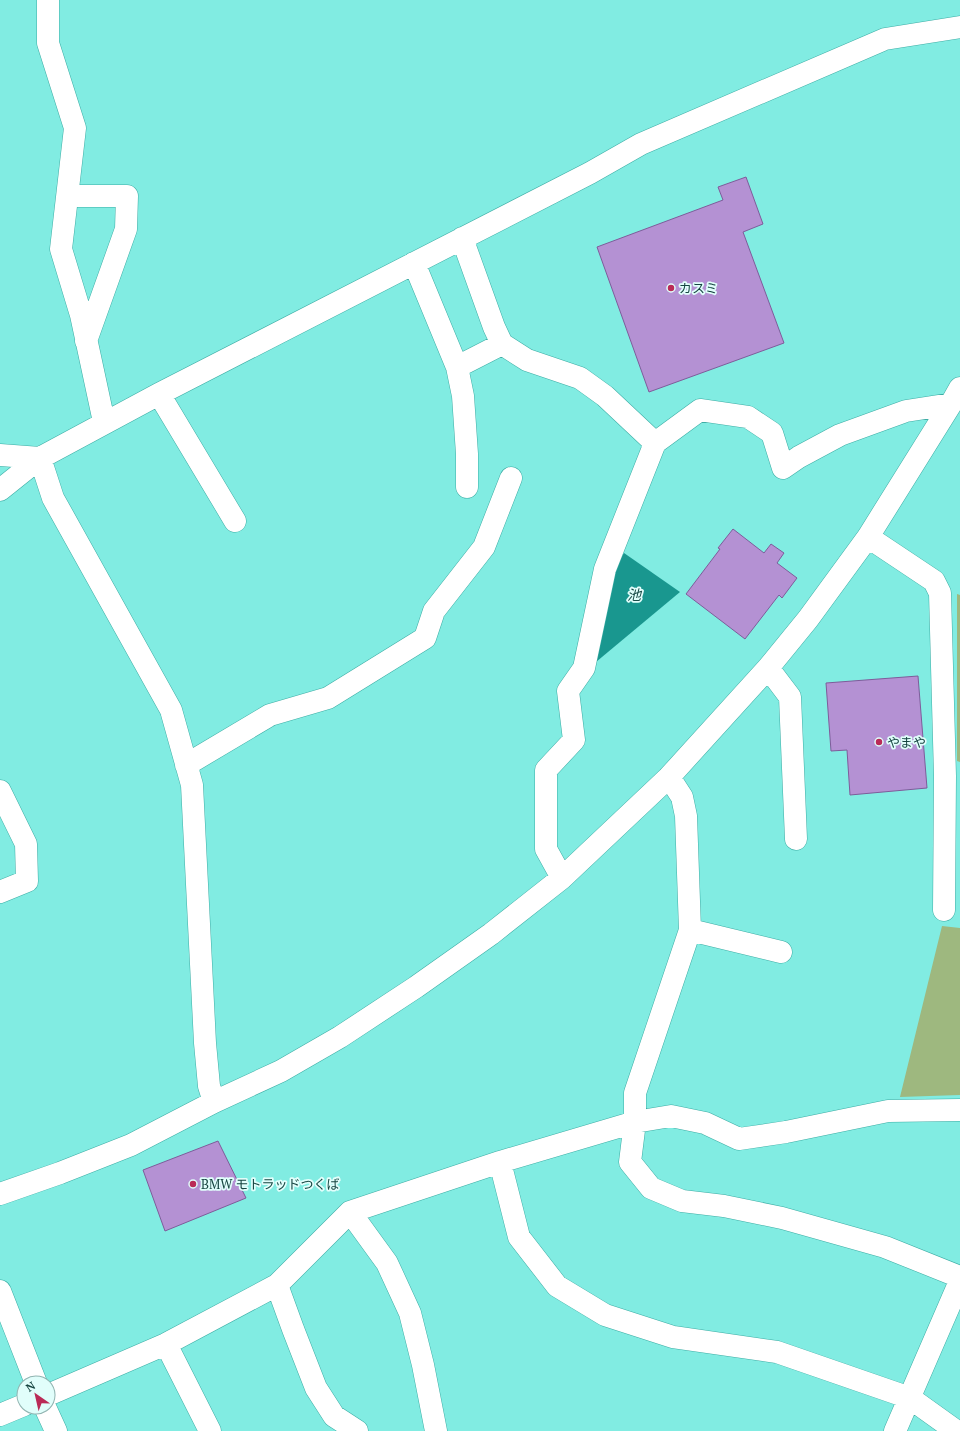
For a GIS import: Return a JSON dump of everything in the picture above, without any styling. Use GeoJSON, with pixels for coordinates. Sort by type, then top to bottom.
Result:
{"type":"FeatureCollection","features":[{"type":"Feature","properties":{"kind":"street"},"geometry":{"type":"LineString","coordinates":[[48,0],[48,43],[75,128],[61,249],[81,315],[104,422]]}},
{"type":"Feature","properties":{"kind":"street"},"geometry":{"type":"LineString","coordinates":[[0,490],[40,458],[104,422],[590,173],[641,144],[884,39],[960,27]]}},
{"type":"Feature","properties":{"kind":"street"},"geometry":{"type":"LineString","coordinates":[[68,196],[127,196],[126,229],[86,341]]}},
{"type":"Feature","properties":{"kind":"street"},"geometry":{"type":"LineString","coordinates":[[462,238],[494,327],[502,344],[527,360],[580,378],[605,396],[655,444]]}},
{"type":"Feature","properties":{"kind":"street"},"geometry":{"type":"LineString","coordinates":[[414,263],[457,367],[463,396],[468,454],[467,487]]}},
{"type":"Feature","properties":{"kind":"street"},"geometry":{"type":"LineString","coordinates":[[457,367],[502,344]]}},
{"type":"Feature","properties":{"kind":"street"},"geometry":{"type":"LineString","coordinates":[[159,394],[235,521]]}},
{"type":"Feature","properties":{"kind":"street"},"geometry":{"type":"LineString","coordinates":[[562,878],[546,849],[546,770],[574,740],[568,691],[584,668],[605,569],[655,444],[700,410],[748,417],[772,434],[783,468],[799,457],[840,435],[906,411],[956,396]]}},
{"type":"Feature","properties":{"kind":"street"},"geometry":{"type":"LineString","coordinates":[[0,1194],[60,1173],[131,1145],[214,1102],[281,1071],[340,1038],[416,987],[490,934],[562,878],[669,778],[768,668],[808,619],[868,537],[956,396]]}},
{"type":"Feature","properties":{"kind":"street"},"geometry":{"type":"LineString","coordinates":[[0,455],[40,458]]}},
{"type":"Feature","properties":{"kind":"street"},"geometry":{"type":"LineString","coordinates":[[40,458],[53,498],[171,710],[192,785],[205,1042],[209,1086],[214,1102]]}},
{"type":"Feature","properties":{"kind":"street"},"geometry":{"type":"LineString","coordinates":[[186,765],[270,715],[328,698],[425,638],[434,610],[484,547],[511,478]]}},
{"type":"Feature","properties":{"kind":"street"},"geometry":{"type":"LineString","coordinates":[[868,537],[934,582],[940,593],[945,776],[944,910]]}},
{"type":"Feature","properties":{"kind":"street"},"geometry":{"type":"LineString","coordinates":[[768,668],[790,697],[796,839]]}},
{"type":"Feature","properties":{"kind":"street"},"geometry":{"type":"LineString","coordinates":[[669,778],[682,797],[686,816],[690,930],[636,1093],[635,1122],[630,1162],[651,1188],[682,1201],[724,1206],[782,1218],[885,1248],[960,1277]]}},
{"type":"Feature","properties":{"kind":"street"},"geometry":{"type":"LineString","coordinates":[[0,792],[26,844],[27,881],[0,892]]}},
{"type":"Feature","properties":{"kind":"street"},"geometry":{"type":"LineString","coordinates":[[690,930],[781,952]]}},
{"type":"Feature","properties":{"kind":"street"},"geometry":{"type":"LineString","coordinates":[[56,1392],[166,1344],[277,1285],[350,1212],[500,1162],[635,1122],[671,1116],[705,1123],[739,1139],[786,1132],[888,1112],[960,1110]]}},
{"type":"Feature","properties":{"kind":"street"},"geometry":{"type":"LineString","coordinates":[[500,1162],[519,1237],[557,1286],[605,1315],[673,1337],[777,1352],[910,1398],[956,1431]]}},
{"type":"Feature","properties":{"kind":"street"},"geometry":{"type":"LineString","coordinates":[[350,1212],[387,1263],[410,1313],[423,1365],[436,1431]]}},
{"type":"Feature","properties":{"kind":"street"},"geometry":{"type":"LineString","coordinates":[[895,1431],[960,1281]]}},
{"type":"Feature","properties":{"kind":"street"},"geometry":{"type":"LineString","coordinates":[[277,1285],[316,1388],[334,1416],[357,1431]]}},
{"type":"Feature","properties":{"kind":"street"},"geometry":{"type":"LineString","coordinates":[[0,1291],[33,1375]]}},
{"type":"Feature","properties":{"kind":"street"},"geometry":{"type":"LineString","coordinates":[[166,1344],[210,1431]]}},
{"type":"Feature","properties":{"kind":"street"},"geometry":{"type":"LineString","coordinates":[[0,1415],[16,1408]]}},
{"type":"Feature","properties":{"kind":"street"},"geometry":{"type":"LineString","coordinates":[[49,1415],[56,1431]]}},
{"type":"Feature","properties":{"kind":"green space"},"geometry":{"type":"Polygon","coordinates":[[[957,594],[960,595],[960,762],[957,761],[957,594]]]}},
{"type":"Feature","properties":{"kind":"green space"},"geometry":{"type":"Polygon","coordinates":[[[942,926],[960,928],[960,1095],[900,1097],[942,926]]]}},
{"type":"Feature","properties":{"kind":"water","name":"池"},"geometry":{"type":"Polygon","coordinates":[[[624,553],[680,592],[590,667],[611,572],[624,553]]]}},
{"type":"Feature","properties":{"kind":"building"},"geometry":{"type":"Polygon","coordinates":[[[746,177],[763,224],[743,232],[784,343],[649,392],[597,247],[723,200],[718,187],[746,177]]]}},
{"type":"Feature","properties":{"kind":"building"},"geometry":{"type":"Polygon","coordinates":[[[733,529],[764,553],[771,544],[784,553],[777,563],[797,578],[782,598],[779,595],[745,639],[686,594],[733,529]]]}},
{"type":"Feature","properties":{"kind":"building"},"geometry":{"type":"Polygon","coordinates":[[[918,676],[927,788],[850,795],[847,750],[831,751],[826,683],[918,676]]]}},
{"type":"Feature","properties":{"kind":"building","name":"BMW モトラッドつくば"},"geometry":{"type":"Polygon","coordinates":[[[218,1141],[246,1198],[165,1231],[143,1170],[218,1141]]]}},
{"type":"Feature","properties":{"kind":"place","name":"カスミ"},"geometry":{"type":"Point","coordinates":[671,288]}},
{"type":"Feature","properties":{"kind":"place","name":"やまや"},"geometry":{"type":"Point","coordinates":[879,742]}},
{"type":"Feature","properties":{"kind":"place","name":"BMW モトラッドつくば"},"geometry":{"type":"Point","coordinates":[193,1184]}}]}
